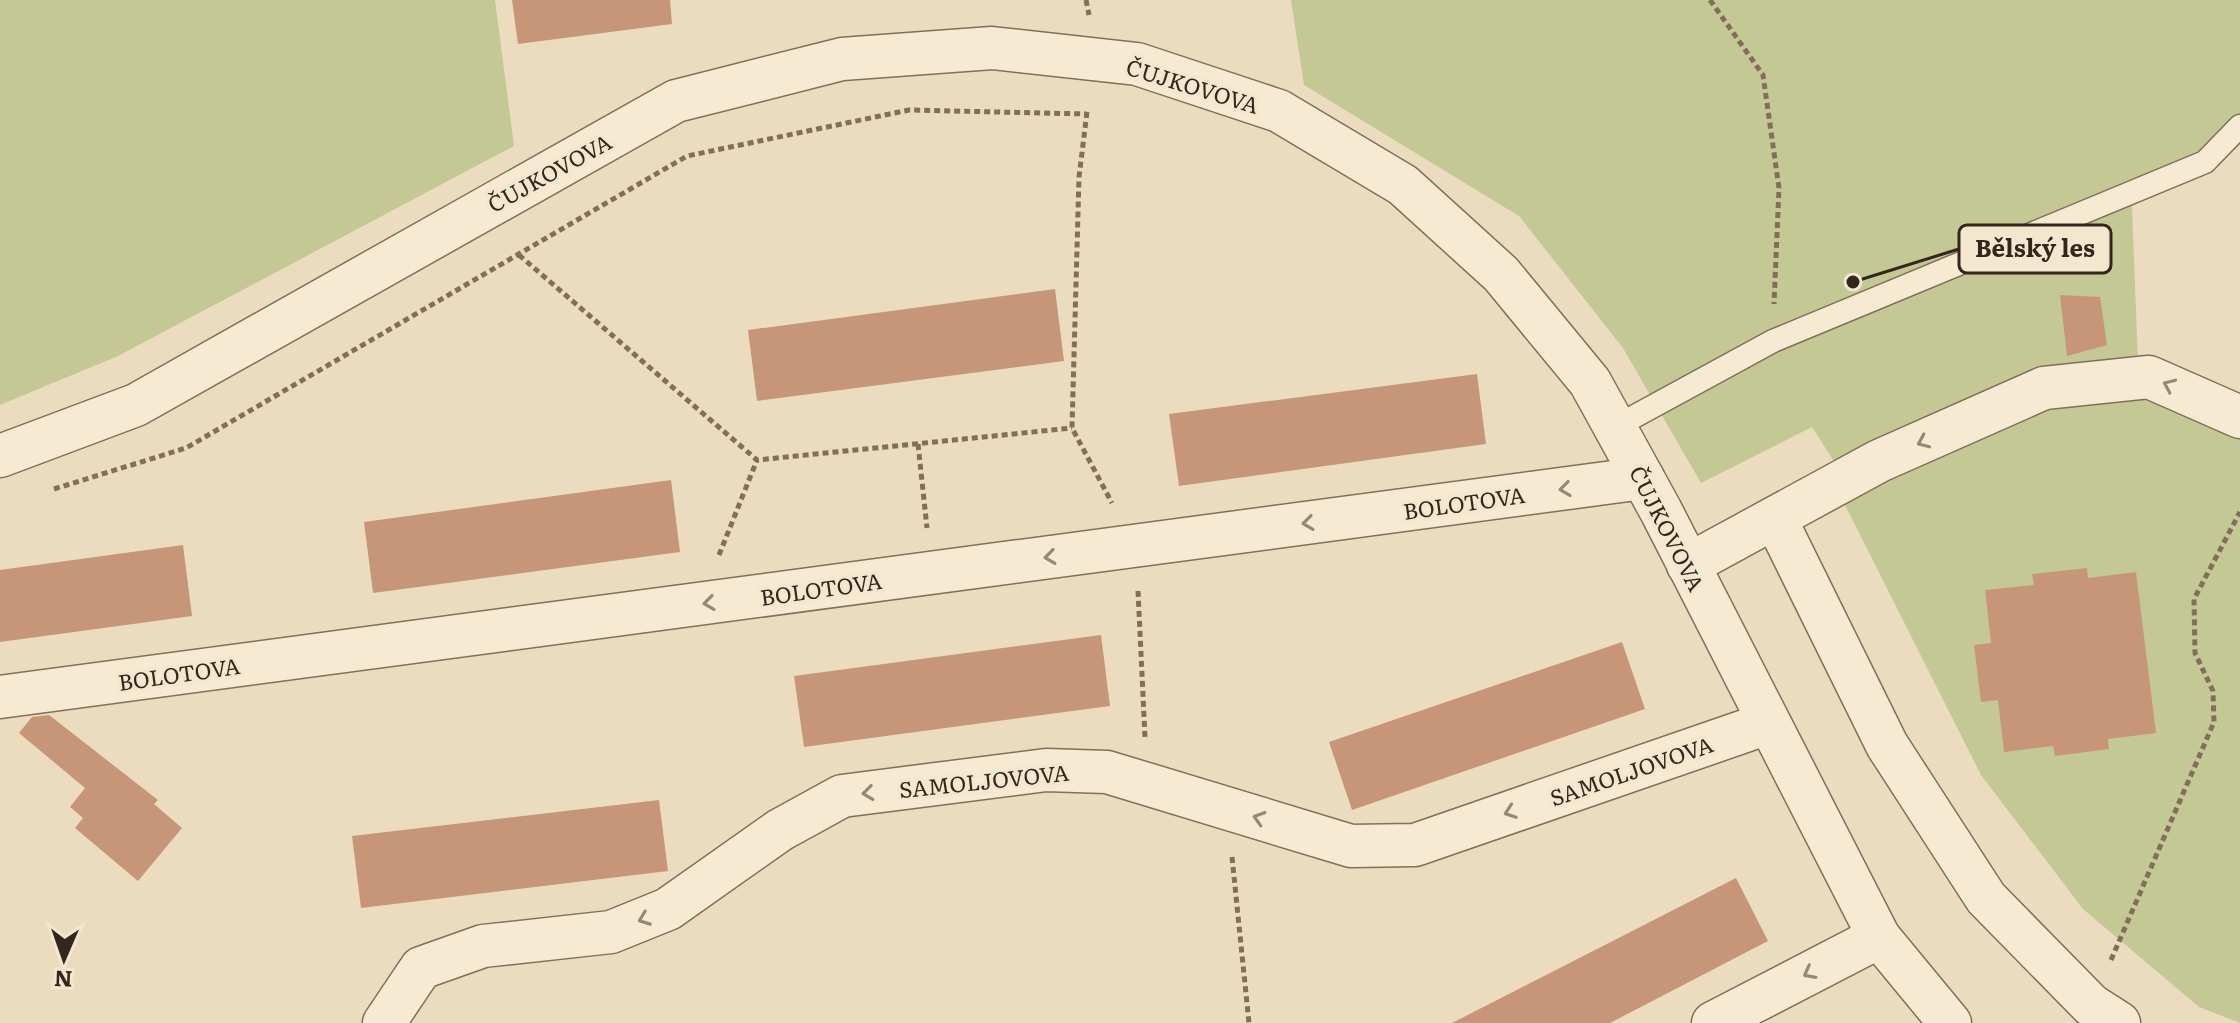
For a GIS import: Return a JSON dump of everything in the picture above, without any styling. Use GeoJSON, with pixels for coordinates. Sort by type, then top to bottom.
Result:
{"type":"FeatureCollection","features":[{"type":"Feature","properties":{"kind":"street","name":"ČUJKOVOVA"},"geometry":{"type":"LineString","coordinates":[[0,456],[136,405],[676,101],[842,59],[992,48],[1137,64],[1279,111],[1403,185],[1501,274],[1590,382],[1643,478],[1879,937],[1950,1023]]}},
{"type":"Feature","properties":{"kind":"street"},"geometry":{"type":"LineString","coordinates":[[1688,565],[1879,461],[2044,388],[2149,377],[2240,417]]}},
{"type":"Feature","properties":{"kind":"street","name":"BOLOTOVA"},"geometry":{"type":"LineString","coordinates":[[0,697],[1643,478]]}},
{"type":"Feature","properties":{"kind":"street"},"geometry":{"type":"LineString","coordinates":[[1775,518],[1887,745],[1986,898],[2105,1014]]}},
{"type":"Feature","properties":{"kind":"street","name":"SAMOLJOVOVA"},"geometry":{"type":"LineString","coordinates":[[384,1023],[421,968],[483,946],[611,932],[668,909],[780,830],[842,796],[1046,770],[1107,772],[1351,846],[1415,845],[1768,723]]}},
{"type":"Feature","properties":{"kind":"street"},"geometry":{"type":"LineString","coordinates":[[1713,1023],[1879,937]]}},
{"type":"Feature","properties":{"kind":"lane"},"geometry":{"type":"LineString","coordinates":[[1615,427],[1773,341],[2205,162],[2240,126]]}},
{"type":"Feature","properties":{"kind":"path"},"geometry":{"type":"LineString","coordinates":[[1086,0],[1095,59],[1079,177],[1072,428],[1136,546],[1147,784]]}},
{"type":"Feature","properties":{"kind":"path"},"geometry":{"type":"LineString","coordinates":[[1710,0],[1763,75],[1779,188],[1773,341]]}},
{"type":"Feature","properties":{"kind":"path"},"geometry":{"type":"LineString","coordinates":[[46,492],[186,448],[687,156],[909,110],[1087,114]]}},
{"type":"Feature","properties":{"kind":"path"},"geometry":{"type":"LineString","coordinates":[[519,255],[757,460],[1072,428]]}},
{"type":"Feature","properties":{"kind":"path"},"geometry":{"type":"LineString","coordinates":[[918,444],[932,573]]}},
{"type":"Feature","properties":{"kind":"path"},"geometry":{"type":"LineString","coordinates":[[700,604],[757,460]]}},
{"type":"Feature","properties":{"kind":"path"},"geometry":{"type":"LineString","coordinates":[[2105,1014],[2214,722],[2213,691],[2195,653],[2194,599],[2240,512]]}},
{"type":"Feature","properties":{"kind":"path"},"geometry":{"type":"LineString","coordinates":[[1228,809],[1249,1023]]}},
{"type":"Feature","properties":{"kind":"green space"},"geometry":{"type":"Polygon","coordinates":[[[0,0],[495,0],[514,146],[118,356],[0,405],[0,0]]]}},
{"type":"Feature","properties":{"kind":"green space"},"geometry":{"type":"Polygon","coordinates":[[[1291,0],[2240,0],[2240,135],[2210,147],[2132,206],[2138,362],[1839,469],[1812,427],[1701,483],[1623,348],[1519,216],[1304,85],[1291,0]]]}},
{"type":"Feature","properties":{"kind":"green space"},"geometry":{"type":"Polygon","coordinates":[[[2149,377],[2240,417],[2240,1023],[2199,1007],[2083,909],[1981,775],[1835,485],[1879,461],[2149,377]]]}},
{"type":"Feature","properties":{"kind":"building"},"geometry":{"type":"Polygon","coordinates":[[[512,0],[670,0],[672,24],[518,44],[512,0]]]}},
{"type":"Feature","properties":{"kind":"building"},"geometry":{"type":"Polygon","coordinates":[[[1055,289],[1064,361],[757,401],[748,330],[1055,289]]]}},
{"type":"Feature","properties":{"kind":"building"},"geometry":{"type":"Polygon","coordinates":[[[2060,295],[2100,297],[2107,345],[2067,356],[2060,295]]]}},
{"type":"Feature","properties":{"kind":"building"},"geometry":{"type":"Polygon","coordinates":[[[1477,374],[1486,444],[1179,486],[1169,414],[1477,374]]]}},
{"type":"Feature","properties":{"kind":"building"},"geometry":{"type":"Polygon","coordinates":[[[671,480],[680,552],[373,593],[364,522],[671,480]]]}},
{"type":"Feature","properties":{"kind":"building"},"geometry":{"type":"Polygon","coordinates":[[[183,545],[192,616],[0,642],[0,570],[183,545]]]}},
{"type":"Feature","properties":{"kind":"building"},"geometry":{"type":"Polygon","coordinates":[[[2087,568],[2088,578],[2136,572],[2156,733],[2108,739],[2109,749],[2055,756],[2053,746],[2004,752],[1998,700],[1981,702],[1974,645],[1991,643],[1985,590],[2034,585],[2032,574],[2087,568]]]}},
{"type":"Feature","properties":{"kind":"building"},"geometry":{"type":"Polygon","coordinates":[[[1101,635],[1110,706],[804,747],[794,676],[1101,635]]]}},
{"type":"Feature","properties":{"kind":"building"},"geometry":{"type":"Polygon","coordinates":[[[1622,642],[1645,709],[1352,810],[1329,742],[1622,642]]]}},
{"type":"Feature","properties":{"kind":"building"},"geometry":{"type":"Polygon","coordinates":[[[49,715],[158,800],[154,804],[182,828],[138,881],[75,828],[83,818],[70,807],[85,788],[19,733],[32,717],[49,715]]]}},
{"type":"Feature","properties":{"kind":"building"},"geometry":{"type":"Polygon","coordinates":[[[659,800],[668,871],[361,908],[352,836],[659,800]]]}},
{"type":"Feature","properties":{"kind":"building"},"geometry":{"type":"Polygon","coordinates":[[[1736,878],[1768,941],[1610,1023],[1452,1023],[1736,878]]]}},
{"type":"Feature","properties":{"kind":"place","name":"Bělský les"},"geometry":{"type":"Point","coordinates":[1853,282]}}]}
